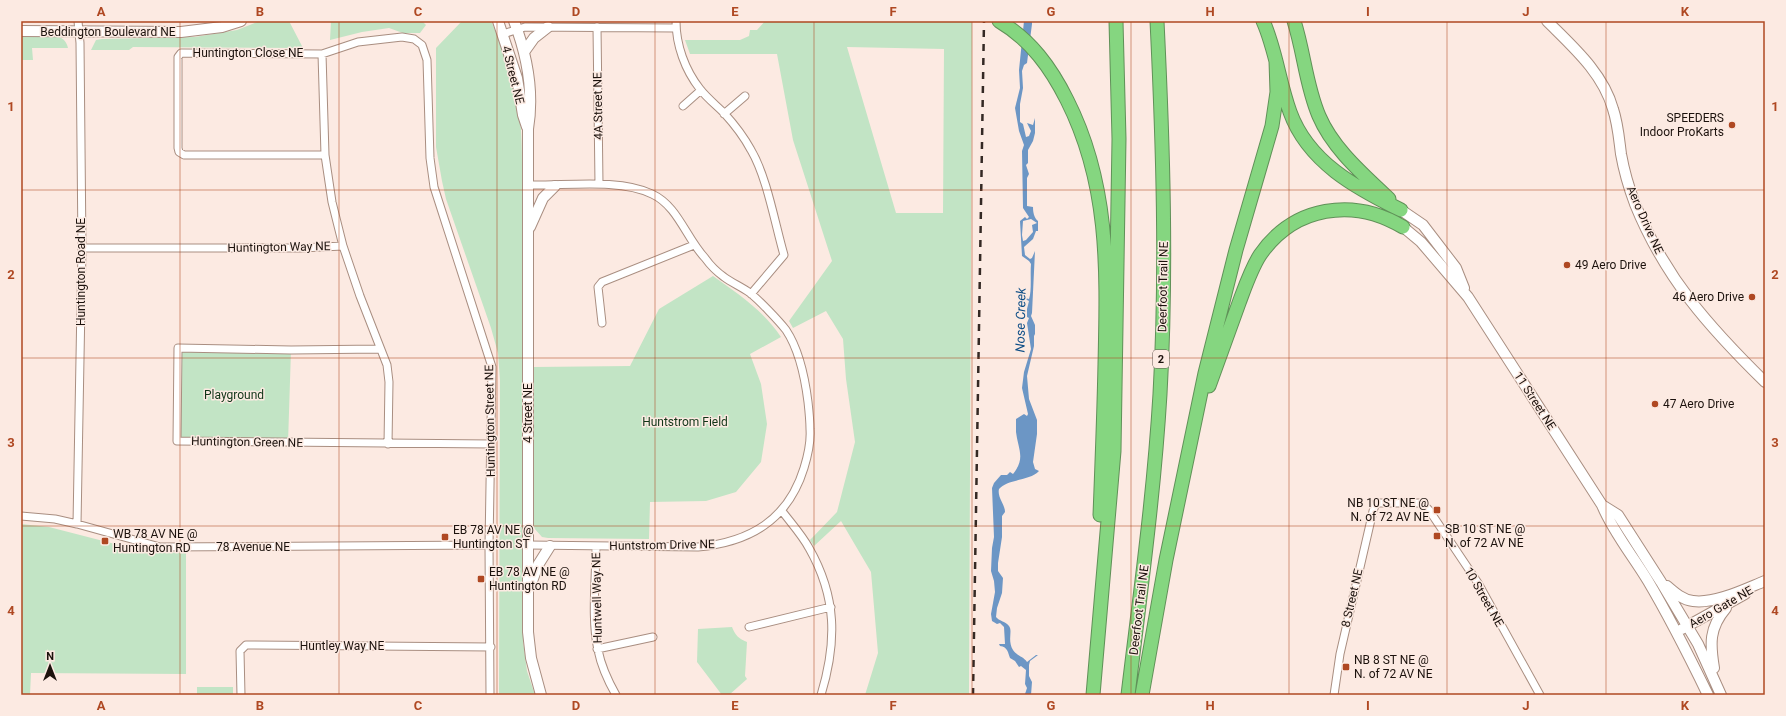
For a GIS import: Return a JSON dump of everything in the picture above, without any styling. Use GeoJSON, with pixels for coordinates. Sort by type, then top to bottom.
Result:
{"type":"FeatureCollection","features":[{"type":"Feature","properties":{"kind":"highway"},"geometry":{"type":"LineString","coordinates":[[999,21],[1015,32],[1033,48],[1059,85],[1076,121],[1089,154],[1099,195],[1104,236],[1106,298],[1103,444],[1097,574],[1101,608]]}},
{"type":"Feature","properties":{"kind":"highway"},"geometry":{"type":"LineString","coordinates":[[1093,695],[1114,451],[1119,138],[1116,21]]}},
{"type":"Feature","properties":{"kind":"highway","name":"Deerfoot Trail NE"},"geometry":{"type":"LineString","coordinates":[[1128,695],[1146,544],[1160,394],[1164,248],[1157,21]]}},
{"type":"Feature","properties":{"kind":"highway"},"geometry":{"type":"LineString","coordinates":[[1263,21],[1270,38],[1290,113],[1307,143],[1323,163],[1368,193],[1401,210]]}},
{"type":"Feature","properties":{"kind":"highway"},"geometry":{"type":"LineString","coordinates":[[1294,21],[1319,115],[1328,134],[1370,181],[1401,210]]}},
{"type":"Feature","properties":{"kind":"highway"},"geometry":{"type":"LineString","coordinates":[[1142,695],[1166,560],[1188,452],[1227,283],[1272,126],[1277,92],[1276,61]]}},
{"type":"Feature","properties":{"kind":"highway"},"geometry":{"type":"LineString","coordinates":[[1188,452],[1246,284],[1260,256],[1274,238],[1289,226],[1308,216],[1340,209],[1366,211],[1380,215],[1403,227]]}},
{"type":"Feature","properties":{"kind":"street","name":"Huntington Road NE"},"geometry":{"type":"LineString","coordinates":[[77,524],[82,248],[78,21]]}},
{"type":"Feature","properties":{"kind":"street","name":"Beddington Boulevard NE"},"geometry":{"type":"LineString","coordinates":[[21,32],[202,30],[241,21]]}},
{"type":"Feature","properties":{"kind":"street","name":"4 Street NE"},"geometry":{"type":"LineString","coordinates":[[498,21],[517,78],[523,115],[528,129]]}},
{"type":"Feature","properties":{"kind":"street","name":"Aero Drive NE"},"geometry":{"type":"LineString","coordinates":[[1546,21],[1586,61],[1601,80],[1608,94],[1618,129],[1626,177],[1635,203],[1647,230],[1668,268],[1696,308],[1724,341],[1765,382]]}},
{"type":"Feature","properties":{"kind":"street"},"geometry":{"type":"LineString","coordinates":[[503,34],[515,25],[525,27],[597,27],[676,24],[683,57],[691,76],[701,90],[742,135],[752,152],[765,186],[784,255],[751,294]]}},
{"type":"Feature","properties":{"kind":"street","name":"4 Street NE"},"geometry":{"type":"LineString","coordinates":[[515,25],[524,52],[530,90],[528,129],[527,596],[530,658],[541,695]]}},
{"type":"Feature","properties":{"kind":"street"},"geometry":{"type":"LineString","coordinates":[[524,52],[534,38],[548,27]]}},
{"type":"Feature","properties":{"kind":"street","name":"4A Street NE"},"geometry":{"type":"LineString","coordinates":[[597,27],[599,184]]}},
{"type":"Feature","properties":{"kind":"street","name":"Huntington Close NE"},"geometry":{"type":"LineString","coordinates":[[325,155],[184,155],[179,152],[178,57],[181,53],[322,54],[358,42],[402,37],[414,39],[422,45],[427,60]]}},
{"type":"Feature","properties":{"kind":"street"},"geometry":{"type":"LineString","coordinates":[[322,54],[325,155],[332,202],[343,246]]}},
{"type":"Feature","properties":{"kind":"street","name":"Huntington Street NE"},"geometry":{"type":"LineString","coordinates":[[427,60],[430,158],[434,187],[492,367],[489,545],[491,647],[490,695]]}},
{"type":"Feature","properties":{"kind":"street"},"geometry":{"type":"LineString","coordinates":[[683,106],[701,90]]}},
{"type":"Feature","properties":{"kind":"street"},"geometry":{"type":"LineString","coordinates":[[724,114],[745,96]]}},
{"type":"Feature","properties":{"kind":"street","name":"Huntstrom Drive NE"},"geometry":{"type":"LineString","coordinates":[[528,544],[550,546],[698,547],[717,545],[736,540],[757,530],[782,511],[792,496],[802,475],[808,455],[811,430],[806,392],[799,359],[792,341],[785,329],[751,294],[723,277],[704,258],[667,203],[651,193],[627,187],[599,184],[529,186]]}},
{"type":"Feature","properties":{"kind":"street"},"geometry":{"type":"LineString","coordinates":[[528,232],[543,198],[555,186]]}},
{"type":"Feature","properties":{"kind":"street","name":"11 Street NE"},"geometry":{"type":"LineString","coordinates":[[1401,210],[1423,225],[1456,268],[1468,297]]}},
{"type":"Feature","properties":{"kind":"street","name":"11 Street NE"},"geometry":{"type":"LineString","coordinates":[[1403,227],[1421,242],[1468,297],[1602,505],[1608,519],[1632,554],[1677,632],[1708,695]]}},
{"type":"Feature","properties":{"kind":"street"},"geometry":{"type":"LineString","coordinates":[[602,323],[598,287],[602,282],[694,245]]}},
{"type":"Feature","properties":{"kind":"street","name":"Huntington Way NE"},"geometry":{"type":"LineString","coordinates":[[82,248],[301,248],[343,246],[379,349],[387,365],[389,382],[388,444]]}},
{"type":"Feature","properties":{"kind":"street","name":"Huntington Green NE"},"geometry":{"type":"LineString","coordinates":[[379,349],[291,350],[178,348],[177,441],[491,444]]}},
{"type":"Feature","properties":{"kind":"street","name":"10 Street NE"},"geometry":{"type":"LineString","coordinates":[[1376,503],[1422,503],[1429,510],[1478,583],[1540,695]]}},
{"type":"Feature","properties":{"kind":"street","name":"8 Street NE"},"geometry":{"type":"LineString","coordinates":[[1334,695],[1340,654],[1376,503]]}},
{"type":"Feature","properties":{"kind":"street","name":"11 Street NE"},"geometry":{"type":"LineString","coordinates":[[1602,505],[1618,515],[1662,582],[1689,626],[1722,695]]}},
{"type":"Feature","properties":{"kind":"street"},"geometry":{"type":"LineString","coordinates":[[782,511],[808,546],[818,564],[826,585],[831,607],[832,642],[828,671],[821,695]]}},
{"type":"Feature","properties":{"kind":"street","name":"78 Avenue NE"},"geometry":{"type":"LineString","coordinates":[[21,516],[55,519],[160,547],[489,545]]}},
{"type":"Feature","properties":{"kind":"street"},"geometry":{"type":"LineString","coordinates":[[527,596],[538,565],[550,546]]}},
{"type":"Feature","properties":{"kind":"street","name":"Huntwell Way NE"},"geometry":{"type":"LineString","coordinates":[[596,546],[595,629],[601,663],[616,695]]}},
{"type":"Feature","properties":{"kind":"street"},"geometry":{"type":"LineString","coordinates":[[1662,582],[1680,597],[1693,601],[1713,599],[1765,581]]}},
{"type":"Feature","properties":{"kind":"street","name":"Aero Gate NE"},"geometry":{"type":"LineString","coordinates":[[1677,632],[1765,581]]}},
{"type":"Feature","properties":{"kind":"street"},"geometry":{"type":"LineString","coordinates":[[1714,677],[1711,642],[1712,632],[1717,618],[1731,602]]}},
{"type":"Feature","properties":{"kind":"street"},"geometry":{"type":"LineString","coordinates":[[749,627],[831,607]]}},
{"type":"Feature","properties":{"kind":"street"},"geometry":{"type":"LineString","coordinates":[[598,649],[653,637]]}},
{"type":"Feature","properties":{"kind":"street","name":"Huntley Way NE"},"geometry":{"type":"LineString","coordinates":[[241,695],[240,651],[246,645],[491,647]]}},
{"type":"Feature","properties":{"kind":"green space"},"geometry":{"type":"Polygon","coordinates":[[[260,21],[289,21],[303,48],[133,47],[129,50],[91,50],[96,40],[195,37],[237,30],[260,21]]]}},
{"type":"Feature","properties":{"kind":"green space"},"geometry":{"type":"Polygon","coordinates":[[[331,21],[422,21],[426,25],[420,33],[403,33],[389,28],[362,32],[330,40],[331,21]]]}},
{"type":"Feature","properties":{"kind":"green space"},"geometry":{"type":"Polygon","coordinates":[[[462,21],[491,21],[501,45],[510,74],[521,130],[523,641],[527,671],[535,695],[499,695],[500,380],[498,353],[491,328],[446,199],[436,147],[436,48],[462,21]]]}},
{"type":"Feature","properties":{"kind":"green space"},"geometry":{"type":"Polygon","coordinates":[[[765,21],[972,21],[969,695],[865,695],[878,653],[871,572],[841,521],[814,546],[810,540],[837,512],[855,442],[846,379],[843,339],[826,311],[793,328],[789,321],[832,261],[793,140],[777,54],[690,54],[685,40],[740,40],[749,36],[750,30],[757,30],[765,21]],[[847,47],[896,213],[943,213],[944,49],[847,47]]]}},
{"type":"Feature","properties":{"kind":"green space"},"geometry":{"type":"Polygon","coordinates":[[[49,34],[61,38],[68,48],[32,48],[33,60],[21,60],[21,35],[49,34]]]}},
{"type":"Feature","properties":{"kind":"green space","name":"Huntstrom Field"},"geometry":{"type":"Polygon","coordinates":[[[713,276],[741,296],[758,311],[774,327],[781,337],[750,354],[761,384],[767,424],[761,462],[736,492],[706,501],[650,502],[649,539],[542,537],[534,528],[534,367],[630,366],[659,309],[713,276]]]}},
{"type":"Feature","properties":{"kind":"green space","name":"Playground"},"geometry":{"type":"Polygon","coordinates":[[[178,348],[291,350],[288,443],[177,441],[178,348]]]}},
{"type":"Feature","properties":{"kind":"green space"},"geometry":{"type":"Polygon","coordinates":[[[21,524],[49,527],[146,552],[186,553],[186,674],[31,673],[30,695],[21,695],[21,524]]]}},
{"type":"Feature","properties":{"kind":"green space"},"geometry":{"type":"Polygon","coordinates":[[[732,627],[734,632],[742,640],[747,642],[745,676],[747,679],[729,695],[722,695],[697,662],[698,629],[732,627]]]}},
{"type":"Feature","properties":{"kind":"green space"},"geometry":{"type":"Polygon","coordinates":[[[197,687],[233,687],[233,695],[197,695],[197,687]]]}},
{"type":"Feature","properties":{"kind":"water"},"geometry":{"type":"Polygon","coordinates":[[[1024,21],[1032,21],[1027,63],[1024,65],[1022,71],[1023,88],[1020,104],[1020,122],[1023,124],[1026,137],[1029,136],[1031,131],[1027,123],[1033,125],[1035,118],[1035,133],[1028,150],[1028,163],[1026,165],[1029,174],[1027,178],[1027,206],[1033,207],[1034,215],[1038,221],[1038,231],[1036,231],[1033,239],[1024,247],[1025,255],[1030,259],[1035,251],[1031,316],[1035,325],[1035,334],[1034,346],[1027,376],[1029,399],[1037,420],[1037,434],[1033,462],[1035,469],[1039,471],[1030,477],[1007,483],[999,489],[999,495],[1005,512],[1002,516],[1002,537],[998,563],[998,571],[1003,578],[1002,593],[997,608],[996,617],[1009,626],[1011,646],[1016,654],[1027,662],[1038,655],[1030,661],[1029,665],[1029,676],[1032,682],[1031,695],[1025,694],[1027,688],[1025,684],[1026,670],[1021,666],[1019,667],[1015,661],[1010,658],[1006,649],[1000,646],[999,644],[1005,644],[1004,627],[1000,623],[997,624],[992,621],[991,614],[995,592],[991,571],[994,537],[992,488],[994,483],[1001,475],[1007,475],[1010,472],[1013,474],[1017,468],[1020,453],[1016,432],[1016,419],[1024,414],[1027,416],[1028,414],[1022,388],[1024,372],[1031,349],[1027,323],[1029,318],[1027,317],[1027,309],[1029,301],[1021,297],[1029,299],[1031,264],[1022,256],[1020,221],[1025,217],[1027,219],[1029,217],[1023,208],[1022,151],[1024,145],[1019,131],[1015,108],[1020,88],[1019,70],[1024,21]],[[1031,219],[1023,221],[1023,241],[1026,240],[1033,232],[1032,225],[1037,223],[1031,219]]]}},
{"type":"Feature","properties":{"kind":"railway"},"geometry":{"type":"LineString","coordinates":[[973,695],[984,21]]}},
{"type":"Feature","properties":{"kind":"place","name":"SPEEDERS Indoor ProKarts"},"geometry":{"type":"Point","coordinates":[1732,125]}},
{"type":"Feature","properties":{"kind":"place","name":"49 Aero Drive"},"geometry":{"type":"Point","coordinates":[1567,265]}},
{"type":"Feature","properties":{"kind":"place","name":"46 Aero Drive"},"geometry":{"type":"Point","coordinates":[1752,297]}},
{"type":"Feature","properties":{"kind":"place","name":"47 Aero Drive"},"geometry":{"type":"Point","coordinates":[1655,404]}},
{"type":"Feature","properties":{"kind":"place","name":"NB 10 ST NE @ N. of 72 AV NE"},"geometry":{"type":"Point","coordinates":[1437,510]}},
{"type":"Feature","properties":{"kind":"place","name":"SB 10 ST NE @ N. of 72 AV NE"},"geometry":{"type":"Point","coordinates":[1437,536]}},
{"type":"Feature","properties":{"kind":"place","name":"EB 78 AV NE @ Huntington ST"},"geometry":{"type":"Point","coordinates":[445,537]}},
{"type":"Feature","properties":{"kind":"place","name":"WB 78 AV NE @ Huntington RD"},"geometry":{"type":"Point","coordinates":[105,541]}},
{"type":"Feature","properties":{"kind":"place","name":"EB 78 AV NE @ Huntington RD"},"geometry":{"type":"Point","coordinates":[481,579]}},
{"type":"Feature","properties":{"kind":"place","name":"NB 8 ST NE @ N. of 72 AV NE"},"geometry":{"type":"Point","coordinates":[1346,667]}},
{"type":"Feature","properties":{"kind":"water label","name":"Nose Creek"},"geometry":{"type":"Point","coordinates":[1020,320]}}]}
